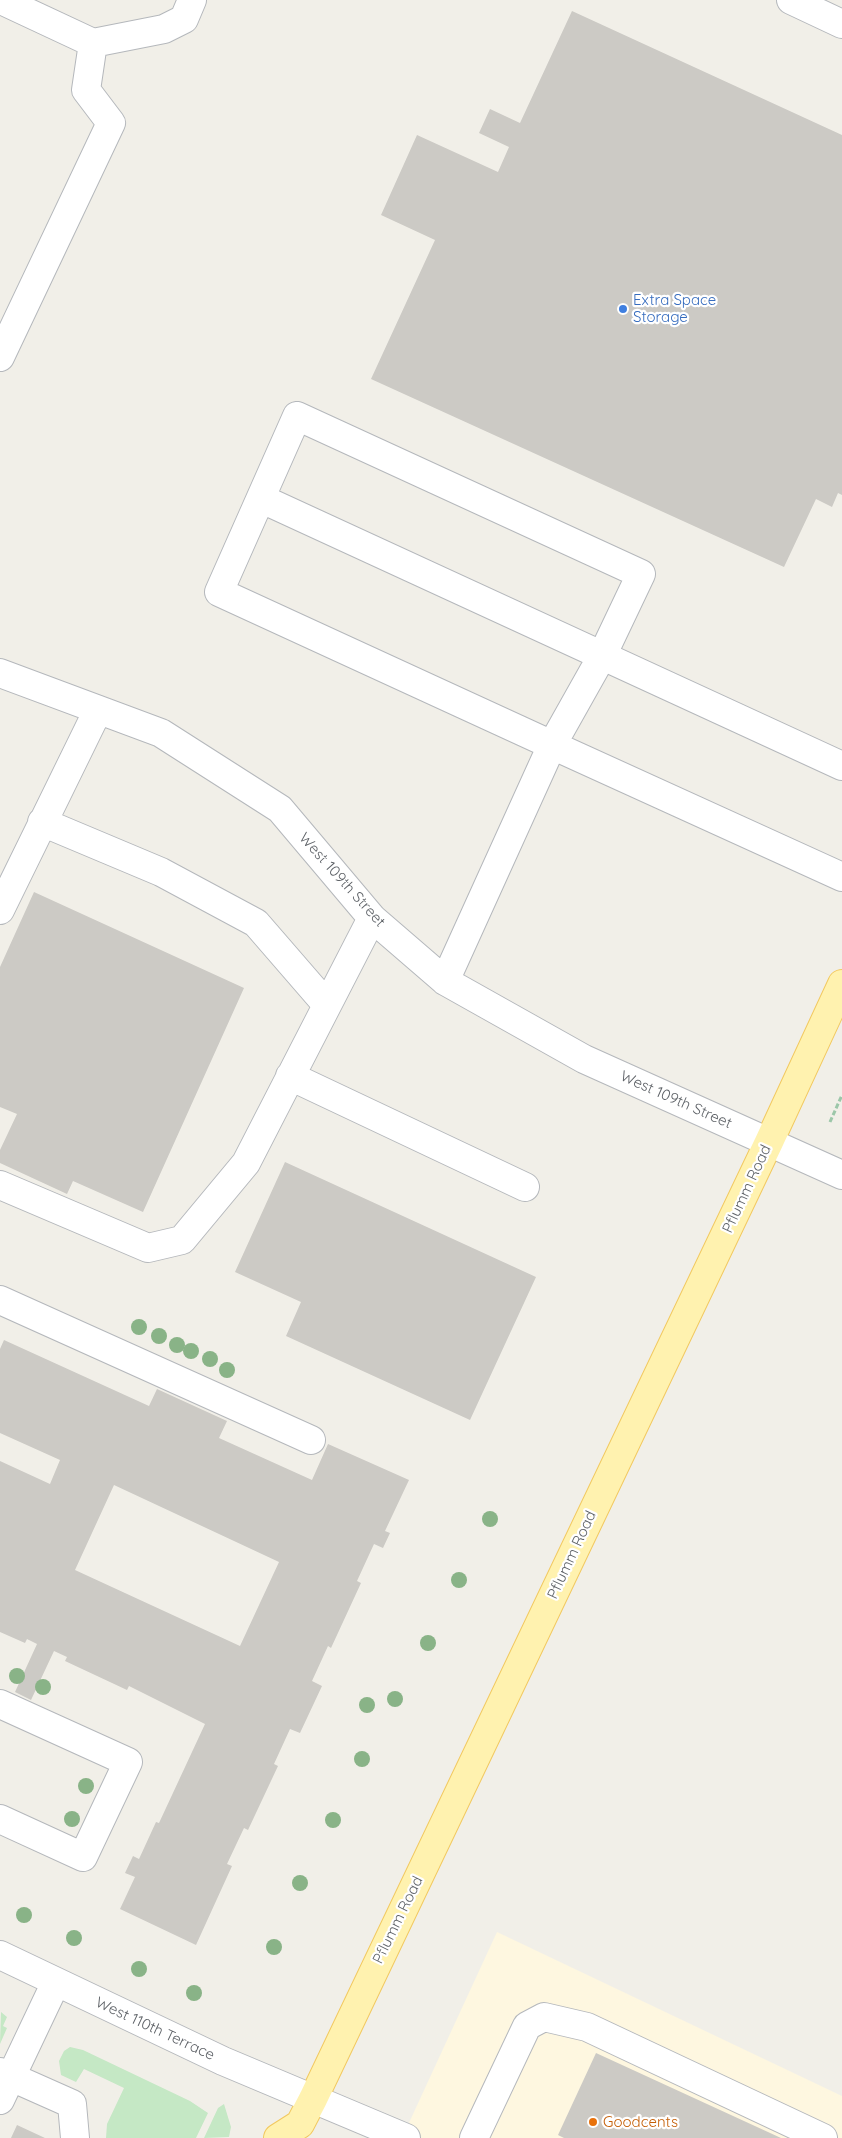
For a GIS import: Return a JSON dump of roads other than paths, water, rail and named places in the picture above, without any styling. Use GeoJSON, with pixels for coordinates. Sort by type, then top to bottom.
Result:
{"type":"FeatureCollection","features":[{"type":"Feature","properties":{"kind":"main road","name":"Pflumm Road"},"geometry":{"type":"LineString","coordinates":[[294,2133],[313,2099],[769,1142],[842,984]]}},
{"type":"Feature","properties":{"kind":"street"},"geometry":{"type":"LineString","coordinates":[[1,0],[93,43],[164,29],[184,19],[192,0]]}},
{"type":"Feature","properties":{"kind":"street"},"geometry":{"type":"LineString","coordinates":[[791,0],[842,24]]}},
{"type":"Feature","properties":{"kind":"street"},"geometry":{"type":"LineString","coordinates":[[0,357],[111,123],[86,90],[93,43]]}},
{"type":"Feature","properties":{"kind":"street"},"geometry":{"type":"LineString","coordinates":[[445,981],[552,745],[602,656],[642,574],[298,416],[219,592],[552,745],[842,877]]}},
{"type":"Feature","properties":{"kind":"street"},"geometry":{"type":"LineString","coordinates":[[262,499],[842,766]]}},
{"type":"Feature","properties":{"kind":"street","name":"West 109th Street"},"geometry":{"type":"LineString","coordinates":[[0,673],[160,733],[280,810],[372,918],[445,981],[584,1059],[842,1175]]}},
{"type":"Feature","properties":{"kind":"street"},"geometry":{"type":"LineString","coordinates":[[0,910],[98,710]]}},
{"type":"Feature","properties":{"kind":"street"},"geometry":{"type":"LineString","coordinates":[[42,822],[161,872],[256,923],[328,1005]]}},
{"type":"Feature","properties":{"kind":"street"},"geometry":{"type":"LineString","coordinates":[[0,1185],[148,1248],[182,1240],[246,1163],[372,918]]}},
{"type":"Feature","properties":{"kind":"street"},"geometry":{"type":"LineString","coordinates":[[290,1076],[525,1187]]}},
{"type":"Feature","properties":{"kind":"street"},"geometry":{"type":"LineString","coordinates":[[0,1300],[311,1440]]}},
{"type":"Feature","properties":{"kind":"street"},"geometry":{"type":"LineString","coordinates":[[0,1704],[128,1762],[84,1857],[0,1819]]}},
{"type":"Feature","properties":{"kind":"street","name":"West 110th Terrace"},"geometry":{"type":"LineString","coordinates":[[0,1955],[223,2061],[406,2138]]}},
{"type":"Feature","properties":{"kind":"street"},"geometry":{"type":"LineString","coordinates":[[56,1982],[4,2083],[72,2104],[75,2138]]}},
{"type":"Feature","properties":{"kind":"street"},"geometry":{"type":"LineString","coordinates":[[474,2138],[526,2026],[544,2017],[587,2027],[823,2138]]}},
{"type":"Feature","properties":{"kind":"place","name":"Extra Space Storage"},"geometry":{"type":"Point","coordinates":[623,309]}},
{"type":"Feature","properties":{"kind":"place","name":"Goodcents"},"geometry":{"type":"Point","coordinates":[593,2122]}}]}
